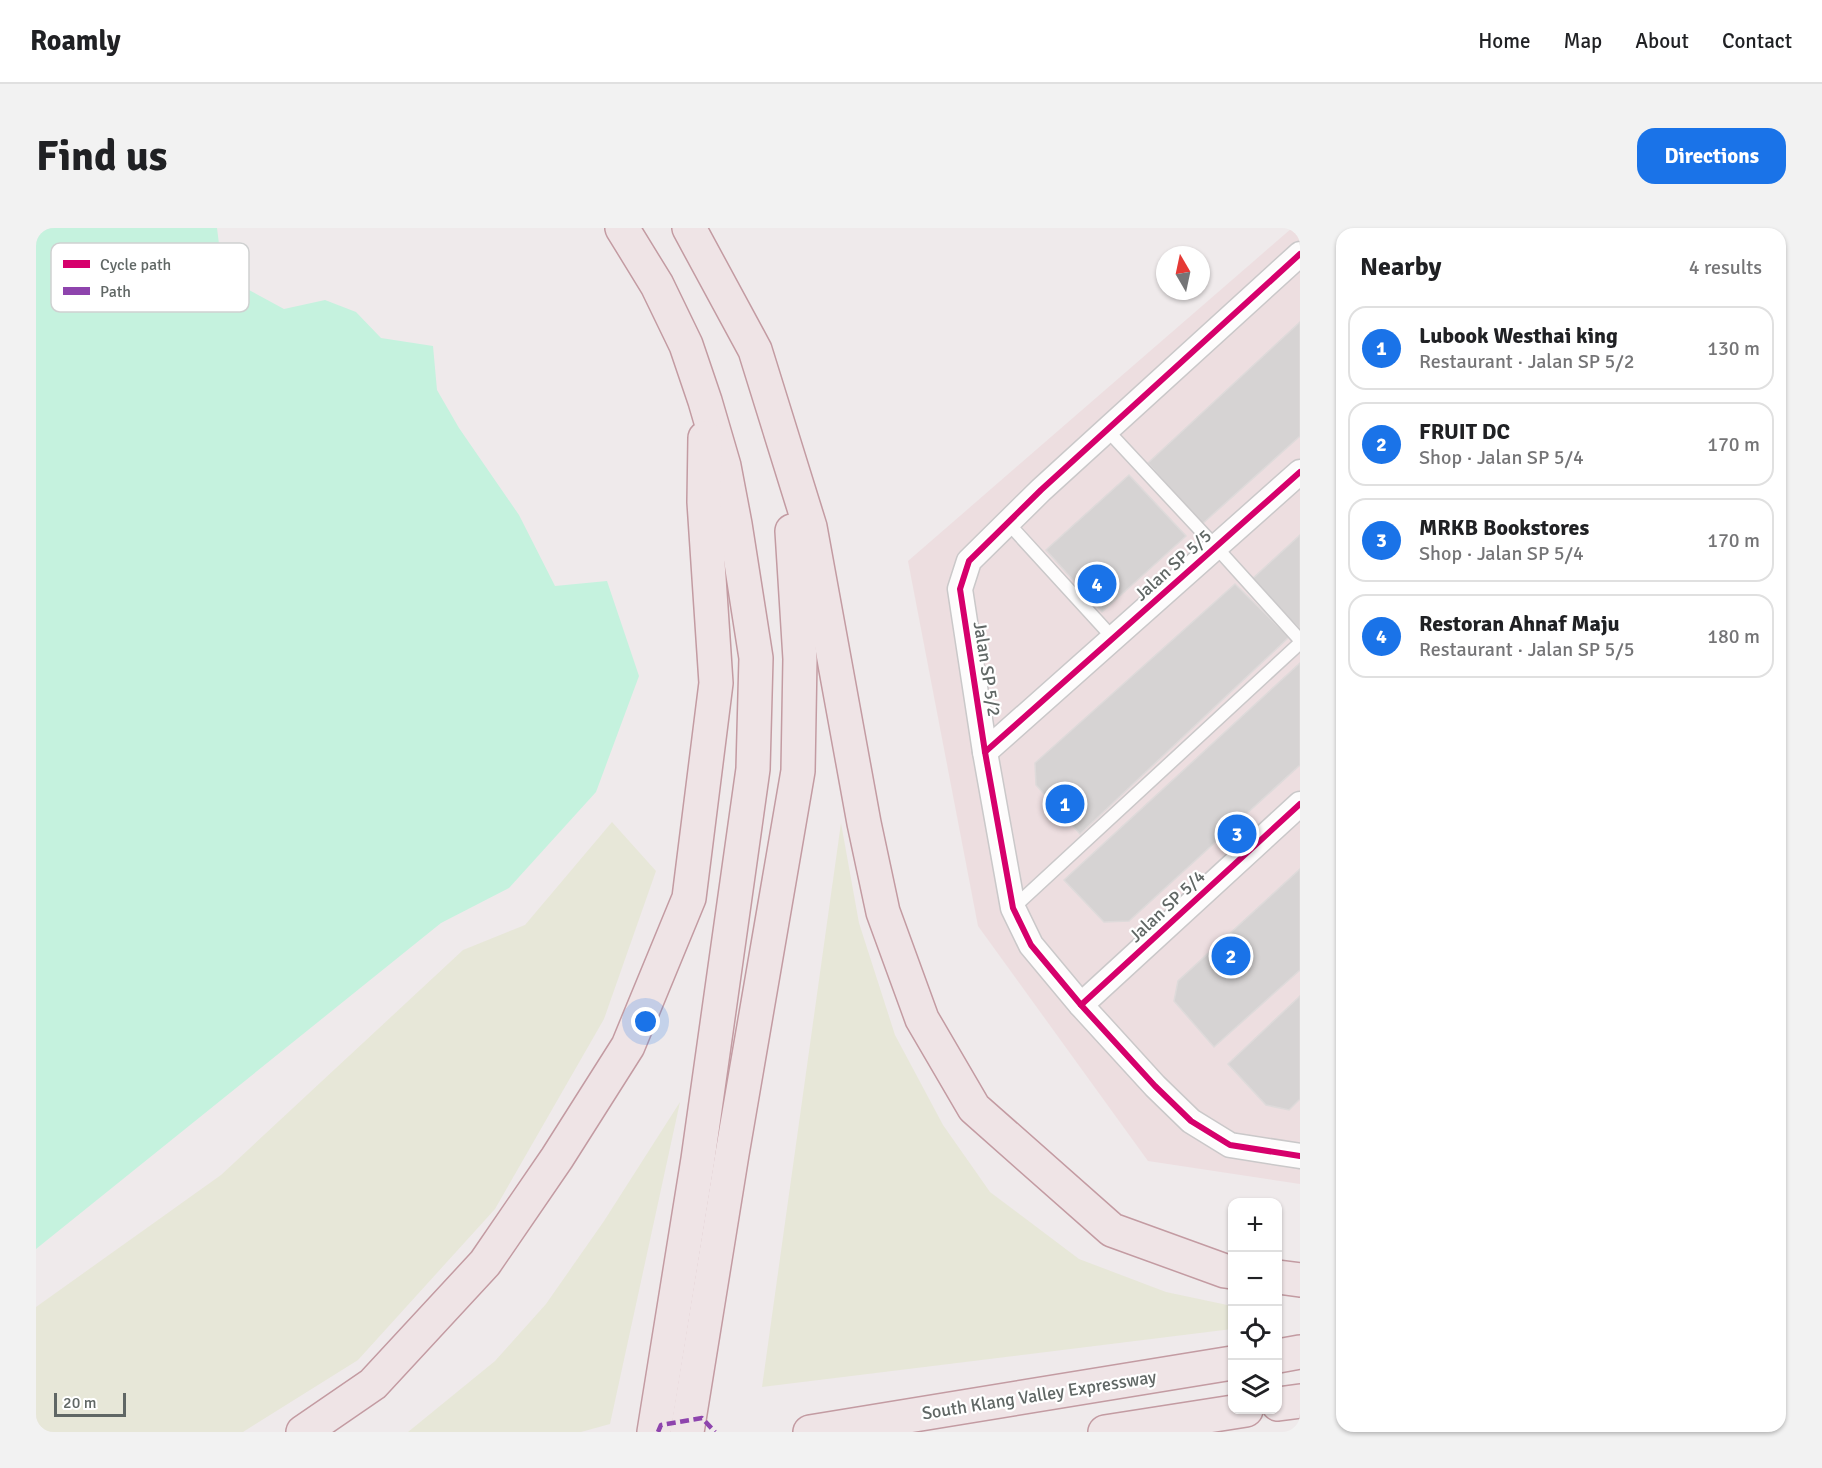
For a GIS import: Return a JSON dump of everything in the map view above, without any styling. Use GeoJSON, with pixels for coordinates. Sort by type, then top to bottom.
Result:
{"type":"FeatureCollection","features":[{"type":"Feature","properties":{"kind":"highway"},"geometry":{"type":"LineString","coordinates":[[622,228],[657,285],[686,345],[705,401],[724,466],[756,658],[753,770],[698,1159],[654,1432]]}},
{"type":"Feature","properties":{"kind":"highway"},"geometry":{"type":"LineString","coordinates":[[689,228],[756,350],[810,527],[864,823],[883,912],[922,1019],[974,1108],[1112,1230],[1228,1271]]}},
{"type":"Feature","properties":{"kind":"highway"},"geometry":{"type":"LineString","coordinates":[[687,1432],[798,771],[800,659],[792,525],[756,350]]}},
{"type":"Feature","properties":{"kind":"highway"},"geometry":{"type":"LineString","coordinates":[[303,1432],[373,1384],[486,1263],[557,1158],[628,1046],[689,898],[716,683],[704,502],[705,401]]}},
{"type":"Feature","properties":{"kind":"highway"},"geometry":{"type":"LineString","coordinates":[[1282,1278],[1300,1280]]}},
{"type":"Feature","properties":{"kind":"highway"},"geometry":{"type":"LineString","coordinates":[[1282,1355],[1300,1352]]}},
{"type":"Feature","properties":{"kind":"highway","name":"South Klang Valley Expressway"},"geometry":{"type":"LineString","coordinates":[[810,1432],[1228,1364]]}},
{"type":"Feature","properties":{"kind":"highway"},"geometry":{"type":"LineString","coordinates":[[1282,1403],[1300,1401]]}},
{"type":"Feature","properties":{"kind":"highway"},"geometry":{"type":"LineString","coordinates":[[1105,1432],[1228,1413]]}},
{"type":"Feature","properties":{"kind":"street","name":"Jalan SP 5/2"},"geometry":{"type":"LineString","coordinates":[[1296,1152],[1230,1145],[1191,1121],[1155,1086],[1080,1005],[1031,945],[1013,908],[985,752],[960,589],[969,561],[1107,430],[1300,254]]}},
{"type":"Feature","properties":{"kind":"street","name":"Jalan SP 5/5"},"geometry":{"type":"LineString","coordinates":[[985,752],[1300,472]]}},
{"type":"Feature","properties":{"kind":"street","name":"Jalan SP 5/4"},"geometry":{"type":"LineString","coordinates":[[1080,1005],[1300,804]]}},
{"type":"Feature","properties":{"kind":"lane"},"geometry":{"type":"LineString","coordinates":[[1013,908],[1300,641],[1216,546],[1107,430]]}},
{"type":"Feature","properties":{"kind":"lane"},"geometry":{"type":"LineString","coordinates":[[1008,523],[1113,638]]}},
{"type":"Feature","properties":{"kind":"shaded area"},"geometry":{"type":"Polygon","coordinates":[[[36,228],[217,228],[219,243],[51,243],[51,312],[249,312],[249,290],[284,309],[325,300],[356,312],[381,338],[433,346],[437,390],[459,428],[519,515],[555,586],[607,581],[639,676],[596,792],[509,888],[441,923],[36,1249],[36,228]]]}},
{"type":"Feature","properties":{"kind":"shaded area"},"geometry":{"type":"Polygon","coordinates":[[[1292,228],[1300,228],[1300,1184],[1148,1161],[978,926],[908,561],[1292,228]]]}},
{"type":"Feature","properties":{"kind":"shaded area"},"geometry":{"type":"Polygon","coordinates":[[[612,822],[656,871],[604,1019],[495,1209],[358,1360],[243,1432],[36,1432],[36,1307],[221,1175],[463,950],[525,925],[612,822]]]}},
{"type":"Feature","properties":{"kind":"shaded area"},"geometry":{"type":"Polygon","coordinates":[[[841,823],[859,923],[895,1035],[943,1125],[990,1192],[1079,1259],[1166,1292],[1228,1305],[1228,1329],[762,1387],[841,823]]]}},
{"type":"Feature","properties":{"kind":"shaded area"},"geometry":{"type":"Polygon","coordinates":[[[680,1102],[610,1424],[581,1432],[408,1432],[495,1361],[546,1304],[604,1221],[680,1102]]]}},
{"type":"Feature","properties":{"kind":"building"},"geometry":{"type":"Polygon","coordinates":[[[1300,322],[1300,436],[1201,525],[1148,463],[1300,322]]]}},
{"type":"Feature","properties":{"kind":"building"},"geometry":{"type":"Polygon","coordinates":[[[1129,475],[1186,536],[1102,612],[1046,550],[1129,475]]]}},
{"type":"Feature","properties":{"kind":"building"},"geometry":{"type":"Polygon","coordinates":[[[1300,535],[1300,629],[1251,580],[1300,535]]]}},
{"type":"Feature","properties":{"kind":"building"},"geometry":{"type":"Polygon","coordinates":[[[1235,584],[1289,637],[1080,834],[1036,785],[1035,763],[1235,584]]]}},
{"type":"Feature","properties":{"kind":"building"},"geometry":{"type":"Polygon","coordinates":[[[1300,663],[1300,765],[1129,921],[1104,922],[1064,880],[1300,663]]]}},
{"type":"Feature","properties":{"kind":"building"},"geometry":{"type":"Polygon","coordinates":[[[1300,869],[1300,970],[1214,1047],[1174,1001],[1178,981],[1300,869]]]}},
{"type":"Feature","properties":{"kind":"building"},"geometry":{"type":"Polygon","coordinates":[[[1300,996],[1300,1099],[1289,1110],[1266,1105],[1228,1064],[1300,996]]]}},
{"type":"Feature","properties":{"kind":"marked path"},"geometry":{"type":"LineString","coordinates":[[658,1432],[661,1425],[702,1418],[715,1432]]}},
{"type":"Feature","properties":{"kind":"cycle path"},"geometry":{"type":"LineString","coordinates":[[1300,254],[1041,490],[969,561],[960,589],[985,752],[1013,908],[1031,945],[1081,1005],[1155,1086],[1191,1121],[1230,1145],[1300,1156]]}},
{"type":"Feature","properties":{"kind":"cycle path"},"geometry":{"type":"LineString","coordinates":[[985,752],[1300,472]]}},
{"type":"Feature","properties":{"kind":"cycle path"},"geometry":{"type":"LineString","coordinates":[[1081,1005],[1300,804]]}},
{"type":"Feature","properties":{"kind":"place","name":"Restoran Ahnaf Maju"},"geometry":{"type":"Point","coordinates":[1097,584]}},
{"type":"Feature","properties":{"kind":"place","name":"Lubook Westhai king"},"geometry":{"type":"Point","coordinates":[1065,804]}},
{"type":"Feature","properties":{"kind":"place","name":"MRKB Bookstores"},"geometry":{"type":"Point","coordinates":[1237,834]}},
{"type":"Feature","properties":{"kind":"place","name":"FRUIT DC"},"geometry":{"type":"Point","coordinates":[1231,956]}}]}
